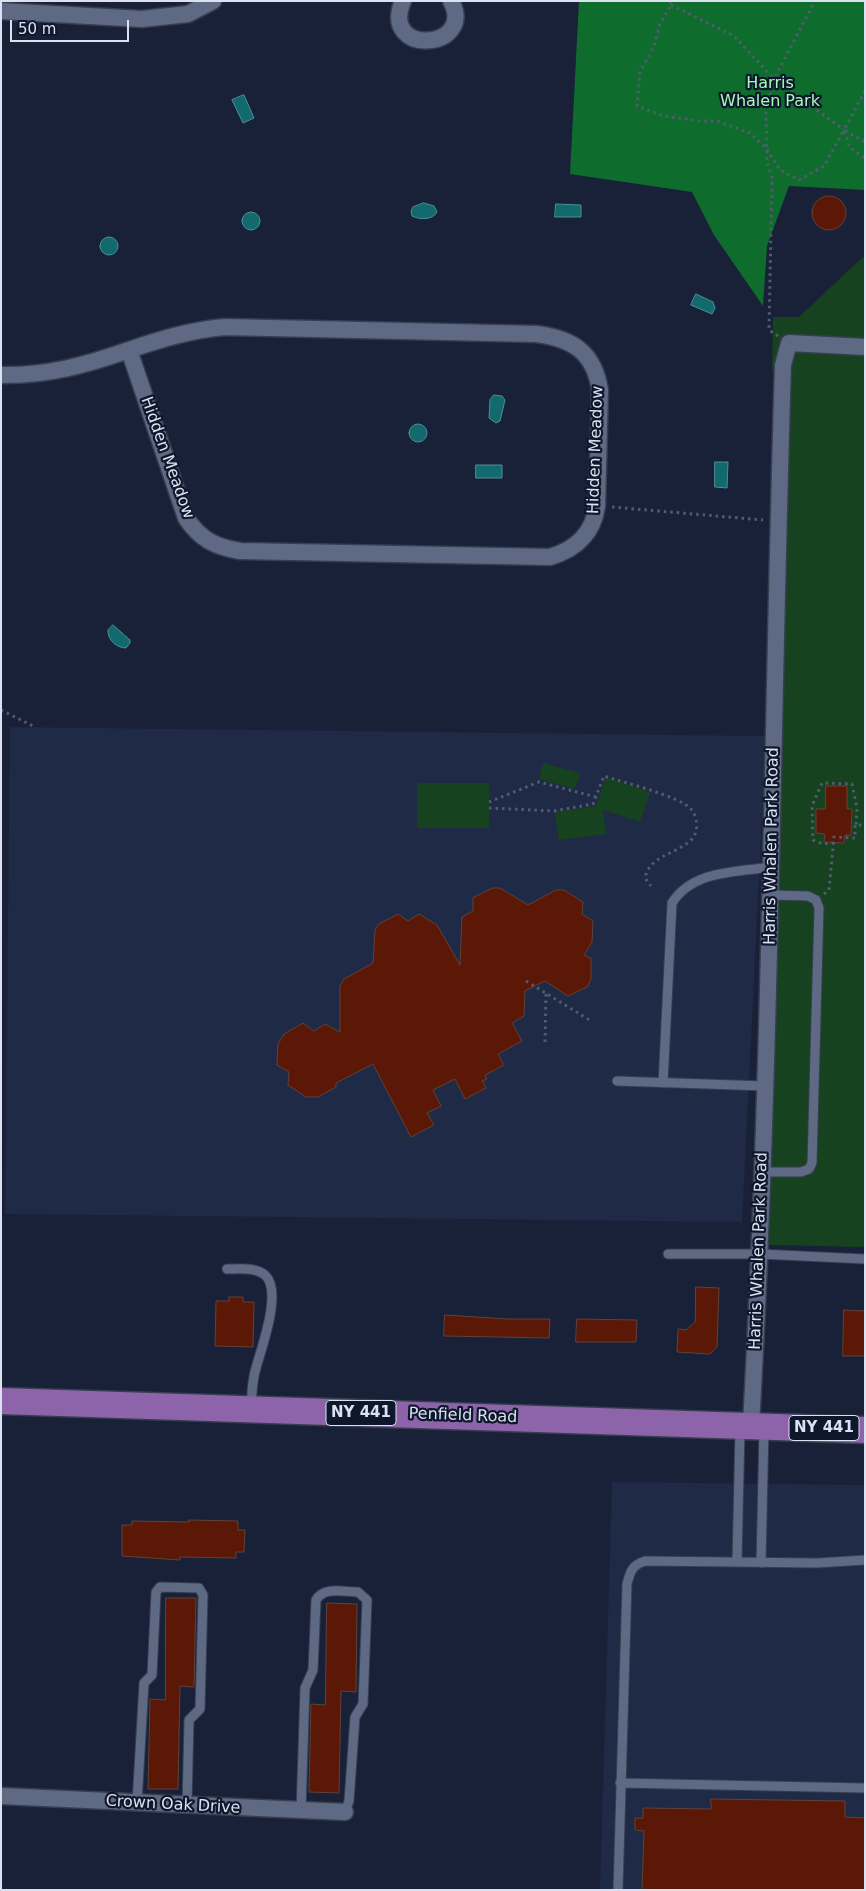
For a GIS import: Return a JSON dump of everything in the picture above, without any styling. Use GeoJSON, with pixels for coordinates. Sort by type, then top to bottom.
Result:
{"type":"FeatureCollection","features":[{"type":"Feature","properties":{"kind":"main road","name":"Penfield Road"},"geometry":{"type":"LineString","coordinates":[[1,1401],[865,1430]]}},
{"type":"Feature","properties":{"kind":"street"},"geometry":{"type":"LineString","coordinates":[[1,11],[142,19],[188,14],[213,1]]}},
{"type":"Feature","properties":{"kind":"street"},"geometry":{"type":"LineString","coordinates":[[403,1],[399,18],[402,27],[408,35],[425,42],[435,41],[450,30],[455,14],[451,1]]}},
{"type":"Feature","properties":{"kind":"street","name":"Hidden Meadow"},"geometry":{"type":"LineString","coordinates":[[1,375],[43,374],[66,370],[129,350],[191,331],[225,327],[556,336],[571,342],[583,351],[598,374],[600,390],[597,506],[593,523],[586,535],[565,552],[550,558],[240,551],[223,548],[208,542],[197,534],[186,518],[129,350]]}},
{"type":"Feature","properties":{"kind":"street"},"geometry":{"type":"LineString","coordinates":[[789,343],[865,348]]}},
{"type":"Feature","properties":{"kind":"street","name":"Harris Whalen Park Road"},"geometry":{"type":"LineString","coordinates":[[752,1425],[763,1172],[772,867],[778,521],[783,365],[789,343]]}},
{"type":"Feature","properties":{"kind":"street","name":"Crown Oak Drive"},"geometry":{"type":"LineString","coordinates":[[1,1796],[345,1812]]}},
{"type":"Feature","properties":{"kind":"lane"},"geometry":{"type":"LineString","coordinates":[[662,1083],[672,903],[679,893],[691,882],[710,876],[772,867]]}},
{"type":"Feature","properties":{"kind":"lane"},"geometry":{"type":"LineString","coordinates":[[763,1172],[801,1172],[809,1169],[812,1163],[819,908],[816,900],[808,896],[770,895]]}},
{"type":"Feature","properties":{"kind":"lane"},"geometry":{"type":"LineString","coordinates":[[617,1081],[765,1086]]}},
{"type":"Feature","properties":{"kind":"lane"},"geometry":{"type":"LineString","coordinates":[[668,1254],[760,1254],[865,1259]]}},
{"type":"Feature","properties":{"kind":"lane"},"geometry":{"type":"LineString","coordinates":[[227,1269],[256,1270],[266,1276],[270,1285],[270,1325],[255,1369],[250,1409]]}},
{"type":"Feature","properties":{"kind":"lane"},"geometry":{"type":"LineString","coordinates":[[737,1562],[752,1425]]}},
{"type":"Feature","properties":{"kind":"lane"},"geometry":{"type":"LineString","coordinates":[[752,1425],[761,1563]]}},
{"type":"Feature","properties":{"kind":"lane"},"geometry":{"type":"LineString","coordinates":[[618,1890],[627,1584],[630,1571],[636,1564],[645,1561],[817,1564],[865,1560]]}},
{"type":"Feature","properties":{"kind":"lane"},"geometry":{"type":"LineString","coordinates":[[137,1803],[144,1683],[152,1675],[156,1592],[160,1587],[199,1588],[203,1595],[200,1709],[189,1720],[187,1805]]}},
{"type":"Feature","properties":{"kind":"lane"},"geometry":{"type":"LineString","coordinates":[[301,1811],[305,1688],[313,1670],[316,1600],[320,1594],[328,1591],[358,1592],[367,1600],[363,1704],[355,1716],[349,1801],[345,1812]]}},
{"type":"Feature","properties":{"kind":"lane"},"geometry":{"type":"LineString","coordinates":[[620,1784],[865,1788]]}},
{"type":"Feature","properties":{"kind":"path"},"geometry":{"type":"LineString","coordinates":[[789,343],[769,330],[772,178],[767,162],[766,112],[774,79],[815,1]]}},
{"type":"Feature","properties":{"kind":"path"},"geometry":{"type":"LineString","coordinates":[[865,91],[844,130],[824,166],[799,180],[780,170],[767,149],[750,133],[716,121],[699,121],[664,116],[637,106],[640,72],[654,46],[660,24],[671,3],[734,36],[774,79],[844,130],[865,142]]}},
{"type":"Feature","properties":{"kind":"path"},"geometry":{"type":"LineString","coordinates":[[844,130],[850,148],[865,158]]}},
{"type":"Feature","properties":{"kind":"path"},"geometry":{"type":"LineString","coordinates":[[597,506],[778,521]]}},
{"type":"Feature","properties":{"kind":"path"},"geometry":{"type":"LineString","coordinates":[[1,710],[35,727]]}},
{"type":"Feature","properties":{"kind":"path"},"geometry":{"type":"LineString","coordinates":[[489,808],[554,811],[593,804],[604,776],[668,797],[690,808],[697,820],[696,832],[692,840],[656,861],[647,869],[645,878],[650,886]]}},
{"type":"Feature","properties":{"kind":"path"},"geometry":{"type":"LineString","coordinates":[[490,802],[539,782],[596,797]]}},
{"type":"Feature","properties":{"kind":"path"},"geometry":{"type":"LineString","coordinates":[[816,900],[829,890],[834,843],[834,838],[855,838],[857,808],[852,784],[822,784],[812,806],[813,840],[823,844],[834,843]]}},
{"type":"Feature","properties":{"kind":"path"},"geometry":{"type":"LineString","coordinates":[[856,825],[865,825]]}},
{"type":"Feature","properties":{"kind":"path"},"geometry":{"type":"LineString","coordinates":[[526,981],[591,1021]]}},
{"type":"Feature","properties":{"kind":"path"},"geometry":{"type":"LineString","coordinates":[[545,1042],[546,993]]}},
{"type":"Feature","properties":{"kind":"shaded area"},"geometry":{"type":"Polygon","coordinates":[[[244,95],[254,118],[243,123],[232,100],[244,95]]]}},
{"type":"Feature","properties":{"kind":"shaded area"},"geometry":{"type":"Polygon","coordinates":[[[424,203],[434,206],[437,212],[435,215],[426,218],[412,216],[411,211],[413,207],[424,203]]]}},
{"type":"Feature","properties":{"kind":"shaded area"},"geometry":{"type":"Polygon","coordinates":[[[556,204],[581,205],[581,217],[555,217],[556,204]]]}},
{"type":"Feature","properties":{"kind":"shaded area"},"geometry":{"type":"Polygon","coordinates":[[[251,212],[257,215],[260,221],[257,227],[251,230],[245,227],[242,221],[245,215],[251,212]]]}},
{"type":"Feature","properties":{"kind":"shaded area"},"geometry":{"type":"Polygon","coordinates":[[[109,237],[115,240],[118,246],[115,252],[109,255],[103,252],[100,246],[103,240],[109,237]]]}},
{"type":"Feature","properties":{"kind":"shaded area"},"geometry":{"type":"Polygon","coordinates":[[[865,255],[865,1247],[769,1245],[790,371],[772,370],[773,317],[799,317],[865,255]]]}},
{"type":"Feature","properties":{"kind":"shaded area"},"geometry":{"type":"Polygon","coordinates":[[[696,294],[713,302],[715,308],[712,314],[691,305],[696,294]]]}},
{"type":"Feature","properties":{"kind":"shaded area"},"geometry":{"type":"Polygon","coordinates":[[[494,395],[502,396],[505,400],[500,421],[496,423],[489,418],[490,400],[494,395]]]}},
{"type":"Feature","properties":{"kind":"shaded area"},"geometry":{"type":"Polygon","coordinates":[[[418,424],[424,427],[427,433],[424,439],[418,442],[412,439],[409,433],[412,427],[418,424]]]}},
{"type":"Feature","properties":{"kind":"shaded area"},"geometry":{"type":"Polygon","coordinates":[[[715,462],[728,462],[727,488],[715,487],[715,462]]]}},
{"type":"Feature","properties":{"kind":"shaded area"},"geometry":{"type":"Polygon","coordinates":[[[476,465],[502,465],[502,478],[476,478],[476,465]]]}},
{"type":"Feature","properties":{"kind":"shaded area"},"geometry":{"type":"Polygon","coordinates":[[[113,625],[130,640],[126,648],[116,645],[109,637],[108,630],[113,625]]]}},
{"type":"Feature","properties":{"kind":"shaded area"},"geometry":{"type":"Polygon","coordinates":[[[10,727],[766,736],[742,1222],[5,1214],[10,727]]]}},
{"type":"Feature","properties":{"kind":"shaded area"},"geometry":{"type":"Polygon","coordinates":[[[543,763],[580,773],[575,789],[539,779],[543,763]]]}},
{"type":"Feature","properties":{"kind":"shaded area"},"geometry":{"type":"Polygon","coordinates":[[[606,777],[650,792],[640,822],[603,810],[606,834],[559,840],[555,812],[596,806],[606,777]]]}},
{"type":"Feature","properties":{"kind":"shaded area"},"geometry":{"type":"Polygon","coordinates":[[[417,783],[489,783],[489,828],[417,828],[417,783]]]}},
{"type":"Feature","properties":{"kind":"shaded area"},"geometry":{"type":"Polygon","coordinates":[[[612,1482],[865,1485],[865,1890],[600,1890],[612,1482]]]}},
{"type":"Feature","properties":{"kind":"green space","name":"Harris Whalen Park"},"geometry":{"type":"Polygon","coordinates":[[[579,1],[865,1],[865,190],[789,186],[767,246],[763,306],[714,235],[692,192],[570,174],[579,1]]]}},
{"type":"Feature","properties":{"kind":"building"},"geometry":{"type":"Polygon","coordinates":[[[829,196],[836,197],[841,201],[845,206],[845,220],[841,225],[836,229],[829,230],[822,229],[817,225],[813,220],[812,213],[813,206],[817,201],[822,197],[829,196]]]}},
{"type":"Feature","properties":{"kind":"building"},"geometry":{"type":"Polygon","coordinates":[[[826,786],[847,786],[847,809],[852,809],[851,835],[845,835],[844,843],[824,842],[825,834],[816,833],[816,809],[825,809],[826,786]]]}},
{"type":"Feature","properties":{"kind":"building"},"geometry":{"type":"Polygon","coordinates":[[[493,888],[500,888],[528,905],[556,890],[564,890],[583,902],[582,914],[593,921],[592,942],[584,955],[591,958],[591,979],[587,987],[568,996],[545,981],[525,991],[524,1016],[512,1023],[522,1041],[498,1054],[504,1065],[485,1075],[487,1079],[482,1081],[486,1088],[465,1099],[455,1079],[433,1090],[441,1106],[427,1113],[434,1125],[411,1137],[373,1064],[336,1083],[336,1087],[318,1097],[306,1097],[288,1085],[289,1072],[277,1065],[278,1044],[284,1034],[303,1023],[314,1031],[325,1024],[340,1032],[340,986],[344,979],[373,963],[375,930],[379,924],[398,914],[408,921],[419,914],[437,925],[460,965],[462,917],[473,911],[473,898],[493,888]]]}},
{"type":"Feature","properties":{"kind":"building"},"geometry":{"type":"Polygon","coordinates":[[[696,1287],[719,1288],[717,1347],[710,1354],[677,1352],[678,1329],[686,1330],[695,1322],[696,1287]]]}},
{"type":"Feature","properties":{"kind":"building"},"geometry":{"type":"Polygon","coordinates":[[[229,1297],[243,1297],[243,1302],[254,1302],[253,1347],[215,1346],[216,1301],[229,1301],[229,1297]]]}},
{"type":"Feature","properties":{"kind":"building"},"geometry":{"type":"Polygon","coordinates":[[[844,1310],[865,1311],[865,1356],[843,1356],[844,1310]]]}},
{"type":"Feature","properties":{"kind":"building"},"geometry":{"type":"Polygon","coordinates":[[[445,1315],[508,1319],[550,1319],[549,1338],[444,1336],[445,1315]]]}},
{"type":"Feature","properties":{"kind":"building"},"geometry":{"type":"Polygon","coordinates":[[[577,1319],[637,1320],[636,1342],[576,1342],[577,1319]]]}},
{"type":"Feature","properties":{"kind":"building"},"geometry":{"type":"Polygon","coordinates":[[[189,1520],[238,1521],[238,1530],[245,1530],[244,1552],[236,1552],[236,1558],[180,1557],[180,1560],[122,1556],[122,1525],[132,1525],[132,1521],[189,1522],[189,1520]]]}},
{"type":"Feature","properties":{"kind":"building"},"geometry":{"type":"Polygon","coordinates":[[[166,1598],[196,1598],[194,1687],[180,1686],[178,1789],[148,1789],[150,1699],[165,1700],[166,1598]]]}},
{"type":"Feature","properties":{"kind":"building"},"geometry":{"type":"Polygon","coordinates":[[[327,1603],[357,1604],[356,1692],[341,1691],[339,1793],[309,1792],[311,1704],[325,1705],[327,1603]]]}},
{"type":"Feature","properties":{"kind":"building"},"geometry":{"type":"Polygon","coordinates":[[[711,1799],[845,1801],[845,1817],[865,1818],[865,1890],[642,1890],[644,1831],[635,1830],[635,1818],[643,1818],[643,1808],[711,1809],[711,1799]]]}}]}
